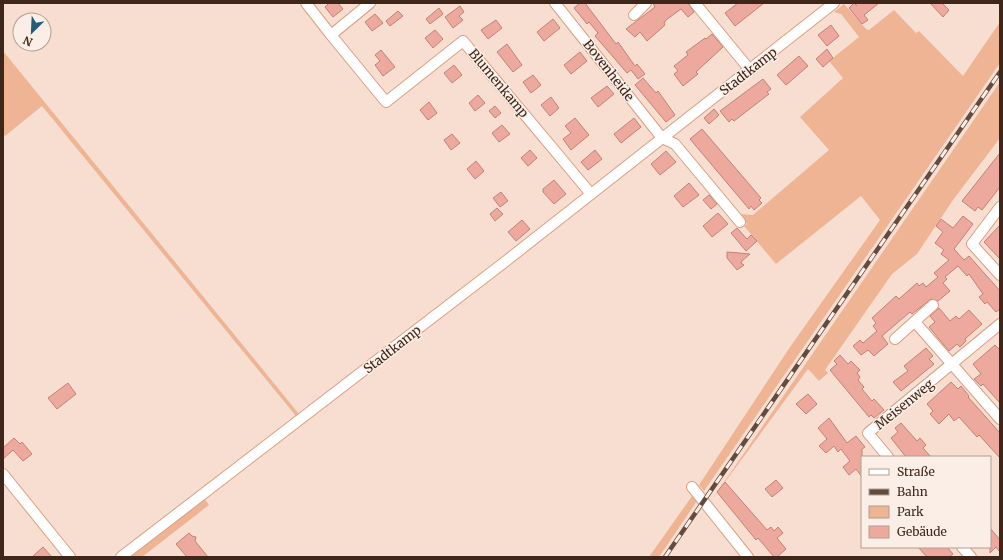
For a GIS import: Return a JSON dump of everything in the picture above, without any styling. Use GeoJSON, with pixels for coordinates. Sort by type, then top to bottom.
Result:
{"type":"FeatureCollection","features":[{"type":"Feature","properties":{"kind":"street","name":"Blumenkamp"},"geometry":{"type":"LineString","coordinates":[[306,3],[386,102],[463,41],[591,194]]}},
{"type":"Feature","properties":{"kind":"street"},"geometry":{"type":"LineString","coordinates":[[331,35],[370,3]]}},
{"type":"Feature","properties":{"kind":"street","name":"Bovenheide"},"geometry":{"type":"LineString","coordinates":[[555,3],[662,138]]}},
{"type":"Feature","properties":{"kind":"street"},"geometry":{"type":"LineString","coordinates":[[634,15],[646,3]]}},
{"type":"Feature","properties":{"kind":"street"},"geometry":{"type":"LineString","coordinates":[[696,3],[750,70]]}},
{"type":"Feature","properties":{"kind":"street","name":"Stadtkamp"},"geometry":{"type":"LineString","coordinates":[[120,557],[591,194],[834,3]]}},
{"type":"Feature","properties":{"kind":"street"},"geometry":{"type":"LineString","coordinates":[[662,138],[675,144],[740,222]]}},
{"type":"Feature","properties":{"kind":"street"},"geometry":{"type":"LineString","coordinates":[[1000,208],[972,244],[1000,276]]}},
{"type":"Feature","properties":{"kind":"street"},"geometry":{"type":"LineString","coordinates":[[895,339],[933,305]]}},
{"type":"Feature","properties":{"kind":"street"},"geometry":{"type":"LineString","coordinates":[[915,322],[1000,419]]}},
{"type":"Feature","properties":{"kind":"street","name":"Meisenweg"},"geometry":{"type":"LineString","coordinates":[[887,456],[868,433],[1000,324]]}},
{"type":"Feature","properties":{"kind":"street"},"geometry":{"type":"LineString","coordinates":[[3,474],[70,557]]}},
{"type":"Feature","properties":{"kind":"street"},"geometry":{"type":"LineString","coordinates":[[692,487],[748,557]]}},
{"type":"Feature","properties":{"kind":"street"},"geometry":{"type":"LineString","coordinates":[[963,548],[971,557]]}},
{"type":"Feature","properties":{"kind":"green space"},"geometry":{"type":"Polygon","coordinates":[[[844,4],[866,29],[869,30],[894,10],[916,33],[919,31],[963,76],[1000,22],[1000,63],[704,491],[699,485],[790,347],[880,220],[861,196],[776,264],[744,226],[747,224],[739,214],[753,215],[829,150],[800,117],[843,78],[829,61],[859,37],[841,14],[834,12],[844,4]]]}},
{"type":"Feature","properties":{"kind":"green space"},"geometry":{"type":"Polygon","coordinates":[[[3,51],[299,414],[296,416],[42,106],[5,136],[3,133],[3,51]]]}},
{"type":"Feature","properties":{"kind":"green space"},"geometry":{"type":"Polygon","coordinates":[[[1000,82],[1000,138],[953,200],[917,254],[892,274],[825,370],[828,373],[819,381],[808,369],[711,501],[1000,82]]]}},
{"type":"Feature","properties":{"kind":"green space"},"geometry":{"type":"Polygon","coordinates":[[[692,496],[697,501],[659,557],[649,557],[692,496]]]}},
{"type":"Feature","properties":{"kind":"green space"},"geometry":{"type":"Polygon","coordinates":[[[204,498],[209,505],[142,557],[128,557],[204,498]]]}},
{"type":"Feature","properties":{"kind":"building"},"geometry":{"type":"Polygon","coordinates":[[[329,3],[338,3],[343,9],[333,17],[325,7],[329,3]]]}},
{"type":"Feature","properties":{"kind":"building"},"geometry":{"type":"Polygon","coordinates":[[[580,3],[585,3],[616,44],[618,42],[635,66],[637,64],[645,74],[638,79],[631,70],[627,73],[595,36],[598,33],[589,22],[587,24],[574,8],[580,3]]]}},
{"type":"Feature","properties":{"kind":"building"},"geometry":{"type":"Polygon","coordinates":[[[653,3],[688,3],[694,12],[688,17],[681,9],[666,20],[664,23],[665,25],[647,41],[640,32],[635,37],[626,29],[655,7],[653,3]]]}},
{"type":"Feature","properties":{"kind":"building"},"geometry":{"type":"Polygon","coordinates":[[[738,3],[764,3],[735,26],[725,13],[738,3]]]}},
{"type":"Feature","properties":{"kind":"building"},"geometry":{"type":"Polygon","coordinates":[[[854,3],[879,3],[864,15],[868,20],[862,24],[849,8],[854,3]]]}},
{"type":"Feature","properties":{"kind":"building"},"geometry":{"type":"Polygon","coordinates":[[[930,3],[942,3],[949,10],[943,17],[930,3]]]}},
{"type":"Feature","properties":{"kind":"building"},"geometry":{"type":"Polygon","coordinates":[[[460,6],[464,12],[459,16],[463,20],[453,28],[445,17],[460,6]]]}},
{"type":"Feature","properties":{"kind":"building"},"geometry":{"type":"Polygon","coordinates":[[[439,8],[443,14],[430,24],[426,19],[439,8]]]}},
{"type":"Feature","properties":{"kind":"building"},"geometry":{"type":"Polygon","coordinates":[[[398,11],[403,16],[390,26],[386,21],[398,11]]]}},
{"type":"Feature","properties":{"kind":"building"},"geometry":{"type":"Polygon","coordinates":[[[375,14],[383,23],[372,31],[365,22],[375,14]]]}},
{"type":"Feature","properties":{"kind":"building"},"geometry":{"type":"Polygon","coordinates":[[[553,19],[560,28],[544,41],[537,32],[553,19]]]}},
{"type":"Feature","properties":{"kind":"building"},"geometry":{"type":"Polygon","coordinates":[[[496,20],[502,28],[488,39],[481,30],[496,20]]]}},
{"type":"Feature","properties":{"kind":"building"},"geometry":{"type":"Polygon","coordinates":[[[831,25],[839,36],[827,46],[818,35],[831,25]]]}},
{"type":"Feature","properties":{"kind":"building"},"geometry":{"type":"Polygon","coordinates":[[[435,30],[443,39],[433,48],[425,38],[435,30]]]}},
{"type":"Feature","properties":{"kind":"building"},"geometry":{"type":"Polygon","coordinates":[[[712,34],[723,47],[696,72],[698,74],[683,86],[674,74],[678,71],[674,66],[688,55],[686,52],[712,34]]]}},
{"type":"Feature","properties":{"kind":"building"},"geometry":{"type":"Polygon","coordinates":[[[507,44],[522,65],[513,72],[497,52],[507,44]]]}},
{"type":"Feature","properties":{"kind":"building"},"geometry":{"type":"Polygon","coordinates":[[[827,49],[833,58],[823,67],[816,59],[827,49]]]}},
{"type":"Feature","properties":{"kind":"building"},"geometry":{"type":"Polygon","coordinates":[[[381,50],[395,67],[383,76],[375,65],[380,61],[375,55],[381,50]]]}},
{"type":"Feature","properties":{"kind":"building"},"geometry":{"type":"Polygon","coordinates":[[[580,52],[587,61],[571,74],[564,65],[580,52]]]}},
{"type":"Feature","properties":{"kind":"building"},"geometry":{"type":"Polygon","coordinates":[[[799,56],[808,66],[786,85],[777,75],[799,56]]]}},
{"type":"Feature","properties":{"kind":"building"},"geometry":{"type":"Polygon","coordinates":[[[454,65],[462,75],[452,83],[444,73],[454,65]]]}},
{"type":"Feature","properties":{"kind":"building"},"geometry":{"type":"Polygon","coordinates":[[[533,75],[541,85],[531,93],[523,82],[533,75]]]}},
{"type":"Feature","properties":{"kind":"building"},"geometry":{"type":"Polygon","coordinates":[[[643,78],[656,93],[658,91],[675,115],[666,122],[635,85],[643,78]]]}},
{"type":"Feature","properties":{"kind":"building"},"geometry":{"type":"Polygon","coordinates":[[[763,79],[771,89],[767,92],[769,94],[734,121],[732,119],[729,122],[720,111],[763,79]]]}},
{"type":"Feature","properties":{"kind":"building"},"geometry":{"type":"Polygon","coordinates":[[[607,86],[614,94],[598,107],[591,98],[607,86]]]}},
{"type":"Feature","properties":{"kind":"building"},"geometry":{"type":"Polygon","coordinates":[[[478,95],[485,103],[475,111],[469,103],[478,95]]]}},
{"type":"Feature","properties":{"kind":"building"},"geometry":{"type":"Polygon","coordinates":[[[551,97],[559,108],[550,116],[541,105],[551,97]]]}},
{"type":"Feature","properties":{"kind":"building"},"geometry":{"type":"Polygon","coordinates":[[[429,102],[437,113],[428,120],[420,110],[429,102]]]}},
{"type":"Feature","properties":{"kind":"building"},"geometry":{"type":"Polygon","coordinates":[[[495,106],[501,113],[495,118],[489,111],[495,106]]]}},
{"type":"Feature","properties":{"kind":"building"},"geometry":{"type":"Polygon","coordinates":[[[714,109],[719,115],[709,124],[704,118],[714,109]]]}},
{"type":"Feature","properties":{"kind":"building"},"geometry":{"type":"Polygon","coordinates":[[[575,118],[589,135],[571,150],[563,139],[571,133],[565,126],[575,118]]]}},
{"type":"Feature","properties":{"kind":"building"},"geometry":{"type":"Polygon","coordinates":[[[634,118],[641,127],[621,143],[614,134],[634,118]]]}},
{"type":"Feature","properties":{"kind":"building"},"geometry":{"type":"Polygon","coordinates":[[[502,125],[510,134],[499,142],[492,133],[502,125]]]}},
{"type":"Feature","properties":{"kind":"building"},"geometry":{"type":"Polygon","coordinates":[[[702,129],[761,198],[759,200],[762,203],[754,210],[751,206],[749,209],[690,139],[702,129]]]}},
{"type":"Feature","properties":{"kind":"building"},"geometry":{"type":"Polygon","coordinates":[[[452,134],[460,143],[451,150],[444,140],[452,134]]]}},
{"type":"Feature","properties":{"kind":"building"},"geometry":{"type":"Polygon","coordinates":[[[530,150],[537,158],[528,166],[521,158],[530,150]]]}},
{"type":"Feature","properties":{"kind":"building"},"geometry":{"type":"Polygon","coordinates":[[[595,150],[602,159],[588,170],[581,162],[595,150]]]}},
{"type":"Feature","properties":{"kind":"building"},"geometry":{"type":"Polygon","coordinates":[[[666,151],[676,162],[660,175],[651,164],[666,151]]]}},
{"type":"Feature","properties":{"kind":"building"},"geometry":{"type":"Polygon","coordinates":[[[1000,153],[1000,187],[982,210],[978,207],[975,211],[962,201],[1000,153]]]}},
{"type":"Feature","properties":{"kind":"building"},"geometry":{"type":"Polygon","coordinates":[[[476,161],[484,171],[475,179],[467,169],[476,161]]]}},
{"type":"Feature","properties":{"kind":"building"},"geometry":{"type":"Polygon","coordinates":[[[554,180],[566,194],[554,204],[543,192],[543,189],[554,180]]]}},
{"type":"Feature","properties":{"kind":"building"},"geometry":{"type":"Polygon","coordinates":[[[689,183],[699,195],[683,207],[674,196],[689,183]]]}},
{"type":"Feature","properties":{"kind":"building"},"geometry":{"type":"Polygon","coordinates":[[[501,192],[508,201],[500,207],[493,198],[501,192]]]}},
{"type":"Feature","properties":{"kind":"building"},"geometry":{"type":"Polygon","coordinates":[[[709,195],[717,204],[711,209],[703,200],[709,195]]]}},
{"type":"Feature","properties":{"kind":"building"},"geometry":{"type":"Polygon","coordinates":[[[497,208],[503,214],[495,221],[490,214],[497,208]]]}},
{"type":"Feature","properties":{"kind":"building"},"geometry":{"type":"Polygon","coordinates":[[[718,213],[728,224],[712,237],[703,226],[718,213]]]}},
{"type":"Feature","properties":{"kind":"building"},"geometry":{"type":"Polygon","coordinates":[[[963,216],[973,224],[954,249],[964,260],[969,256],[1000,291],[1000,309],[996,312],[987,302],[985,304],[979,297],[983,294],[969,274],[967,276],[958,266],[945,277],[947,279],[943,283],[950,291],[938,301],[931,299],[912,314],[910,312],[882,336],[888,344],[874,356],[868,350],[861,355],[853,346],[860,340],[863,343],[877,331],[873,326],[876,323],[872,318],[896,296],[899,299],[917,283],[919,286],[923,283],[926,287],[938,277],[934,273],[949,260],[941,254],[944,250],[935,243],[943,232],[936,226],[941,219],[953,228],[963,216]]]}},
{"type":"Feature","properties":{"kind":"building"},"geometry":{"type":"Polygon","coordinates":[[[522,220],[530,229],[516,241],[508,232],[522,220]]]}},
{"type":"Feature","properties":{"kind":"building"},"geometry":{"type":"Polygon","coordinates":[[[1000,225],[1000,259],[984,242],[1000,225]]]}},
{"type":"Feature","properties":{"kind":"building"},"geometry":{"type":"Polygon","coordinates":[[[737,228],[747,239],[751,235],[757,241],[746,251],[731,233],[737,228]]]}},
{"type":"Feature","properties":{"kind":"building"},"geometry":{"type":"Polygon","coordinates":[[[727,252],[750,254],[742,261],[741,263],[744,265],[737,270],[727,258],[727,252]]]}},
{"type":"Feature","properties":{"kind":"building"},"geometry":{"type":"Polygon","coordinates":[[[939,308],[950,321],[956,316],[959,319],[969,310],[982,324],[965,339],[966,341],[960,347],[957,344],[949,351],[929,327],[935,322],[930,316],[939,308]]]}},
{"type":"Feature","properties":{"kind":"building"},"geometry":{"type":"Polygon","coordinates":[[[995,345],[1000,350],[1000,403],[983,384],[981,386],[974,379],[981,374],[973,364],[995,345]]]}},
{"type":"Feature","properties":{"kind":"building"},"geometry":{"type":"Polygon","coordinates":[[[926,348],[933,356],[929,359],[934,364],[901,391],[893,382],[908,371],[904,366],[926,348]]]}},
{"type":"Feature","properties":{"kind":"building"},"geometry":{"type":"Polygon","coordinates":[[[840,355],[848,364],[851,361],[860,370],[857,373],[860,377],[858,380],[864,387],[862,389],[872,401],[874,399],[884,410],[874,418],[871,415],[869,417],[830,370],[837,364],[834,361],[840,355]]]}},
{"type":"Feature","properties":{"kind":"building"},"geometry":{"type":"Polygon","coordinates":[[[951,382],[958,389],[961,386],[969,396],[968,397],[1000,433],[1000,458],[979,435],[977,437],[959,417],[954,421],[949,414],[939,424],[930,414],[933,411],[927,404],[951,382]]]}},
{"type":"Feature","properties":{"kind":"building"},"geometry":{"type":"Polygon","coordinates":[[[68,383],[76,394],[57,409],[48,398],[68,383]]]}},
{"type":"Feature","properties":{"kind":"building"},"geometry":{"type":"Polygon","coordinates":[[[808,394],[817,404],[806,414],[796,404],[808,394]]]}},
{"type":"Feature","properties":{"kind":"building"},"geometry":{"type":"Polygon","coordinates":[[[829,418],[847,443],[856,436],[865,447],[862,449],[861,456],[861,476],[856,469],[849,475],[843,467],[850,461],[841,449],[838,452],[834,446],[826,453],[819,446],[827,439],[818,428],[829,418]]]}},
{"type":"Feature","properties":{"kind":"building"},"geometry":{"type":"Polygon","coordinates":[[[901,423],[917,441],[920,438],[926,445],[923,448],[930,456],[905,456],[891,438],[898,432],[895,428],[901,423]]]}},
{"type":"Feature","properties":{"kind":"building"},"geometry":{"type":"Polygon","coordinates":[[[14,438],[20,444],[22,442],[32,454],[23,461],[13,450],[3,459],[3,448],[14,438]]]}},
{"type":"Feature","properties":{"kind":"building"},"geometry":{"type":"Polygon","coordinates":[[[776,480],[783,488],[772,497],[765,489],[776,480]]]}},
{"type":"Feature","properties":{"kind":"building"},"geometry":{"type":"Polygon","coordinates":[[[725,482],[767,530],[771,527],[774,531],[778,527],[783,533],[777,538],[786,549],[777,557],[774,557],[758,538],[756,540],[717,492],[725,482]]]}},
{"type":"Feature","properties":{"kind":"building"},"geometry":{"type":"Polygon","coordinates":[[[991,529],[1000,540],[1000,552],[996,547],[990,553],[991,529]]]}},
{"type":"Feature","properties":{"kind":"building"},"geometry":{"type":"Polygon","coordinates":[[[189,533],[196,537],[195,541],[208,557],[187,557],[176,544],[189,533]]]}},
{"type":"Feature","properties":{"kind":"building"},"geometry":{"type":"Polygon","coordinates":[[[43,547],[52,557],[32,557],[43,547]]]}},
{"type":"Feature","properties":{"kind":"building"},"geometry":{"type":"Polygon","coordinates":[[[919,548],[948,548],[953,554],[949,557],[927,557],[919,548]]]}},
{"type":"Feature","properties":{"kind":"railway"},"geometry":{"type":"LineString","coordinates":[[665,557],[1000,72]]}}]}
